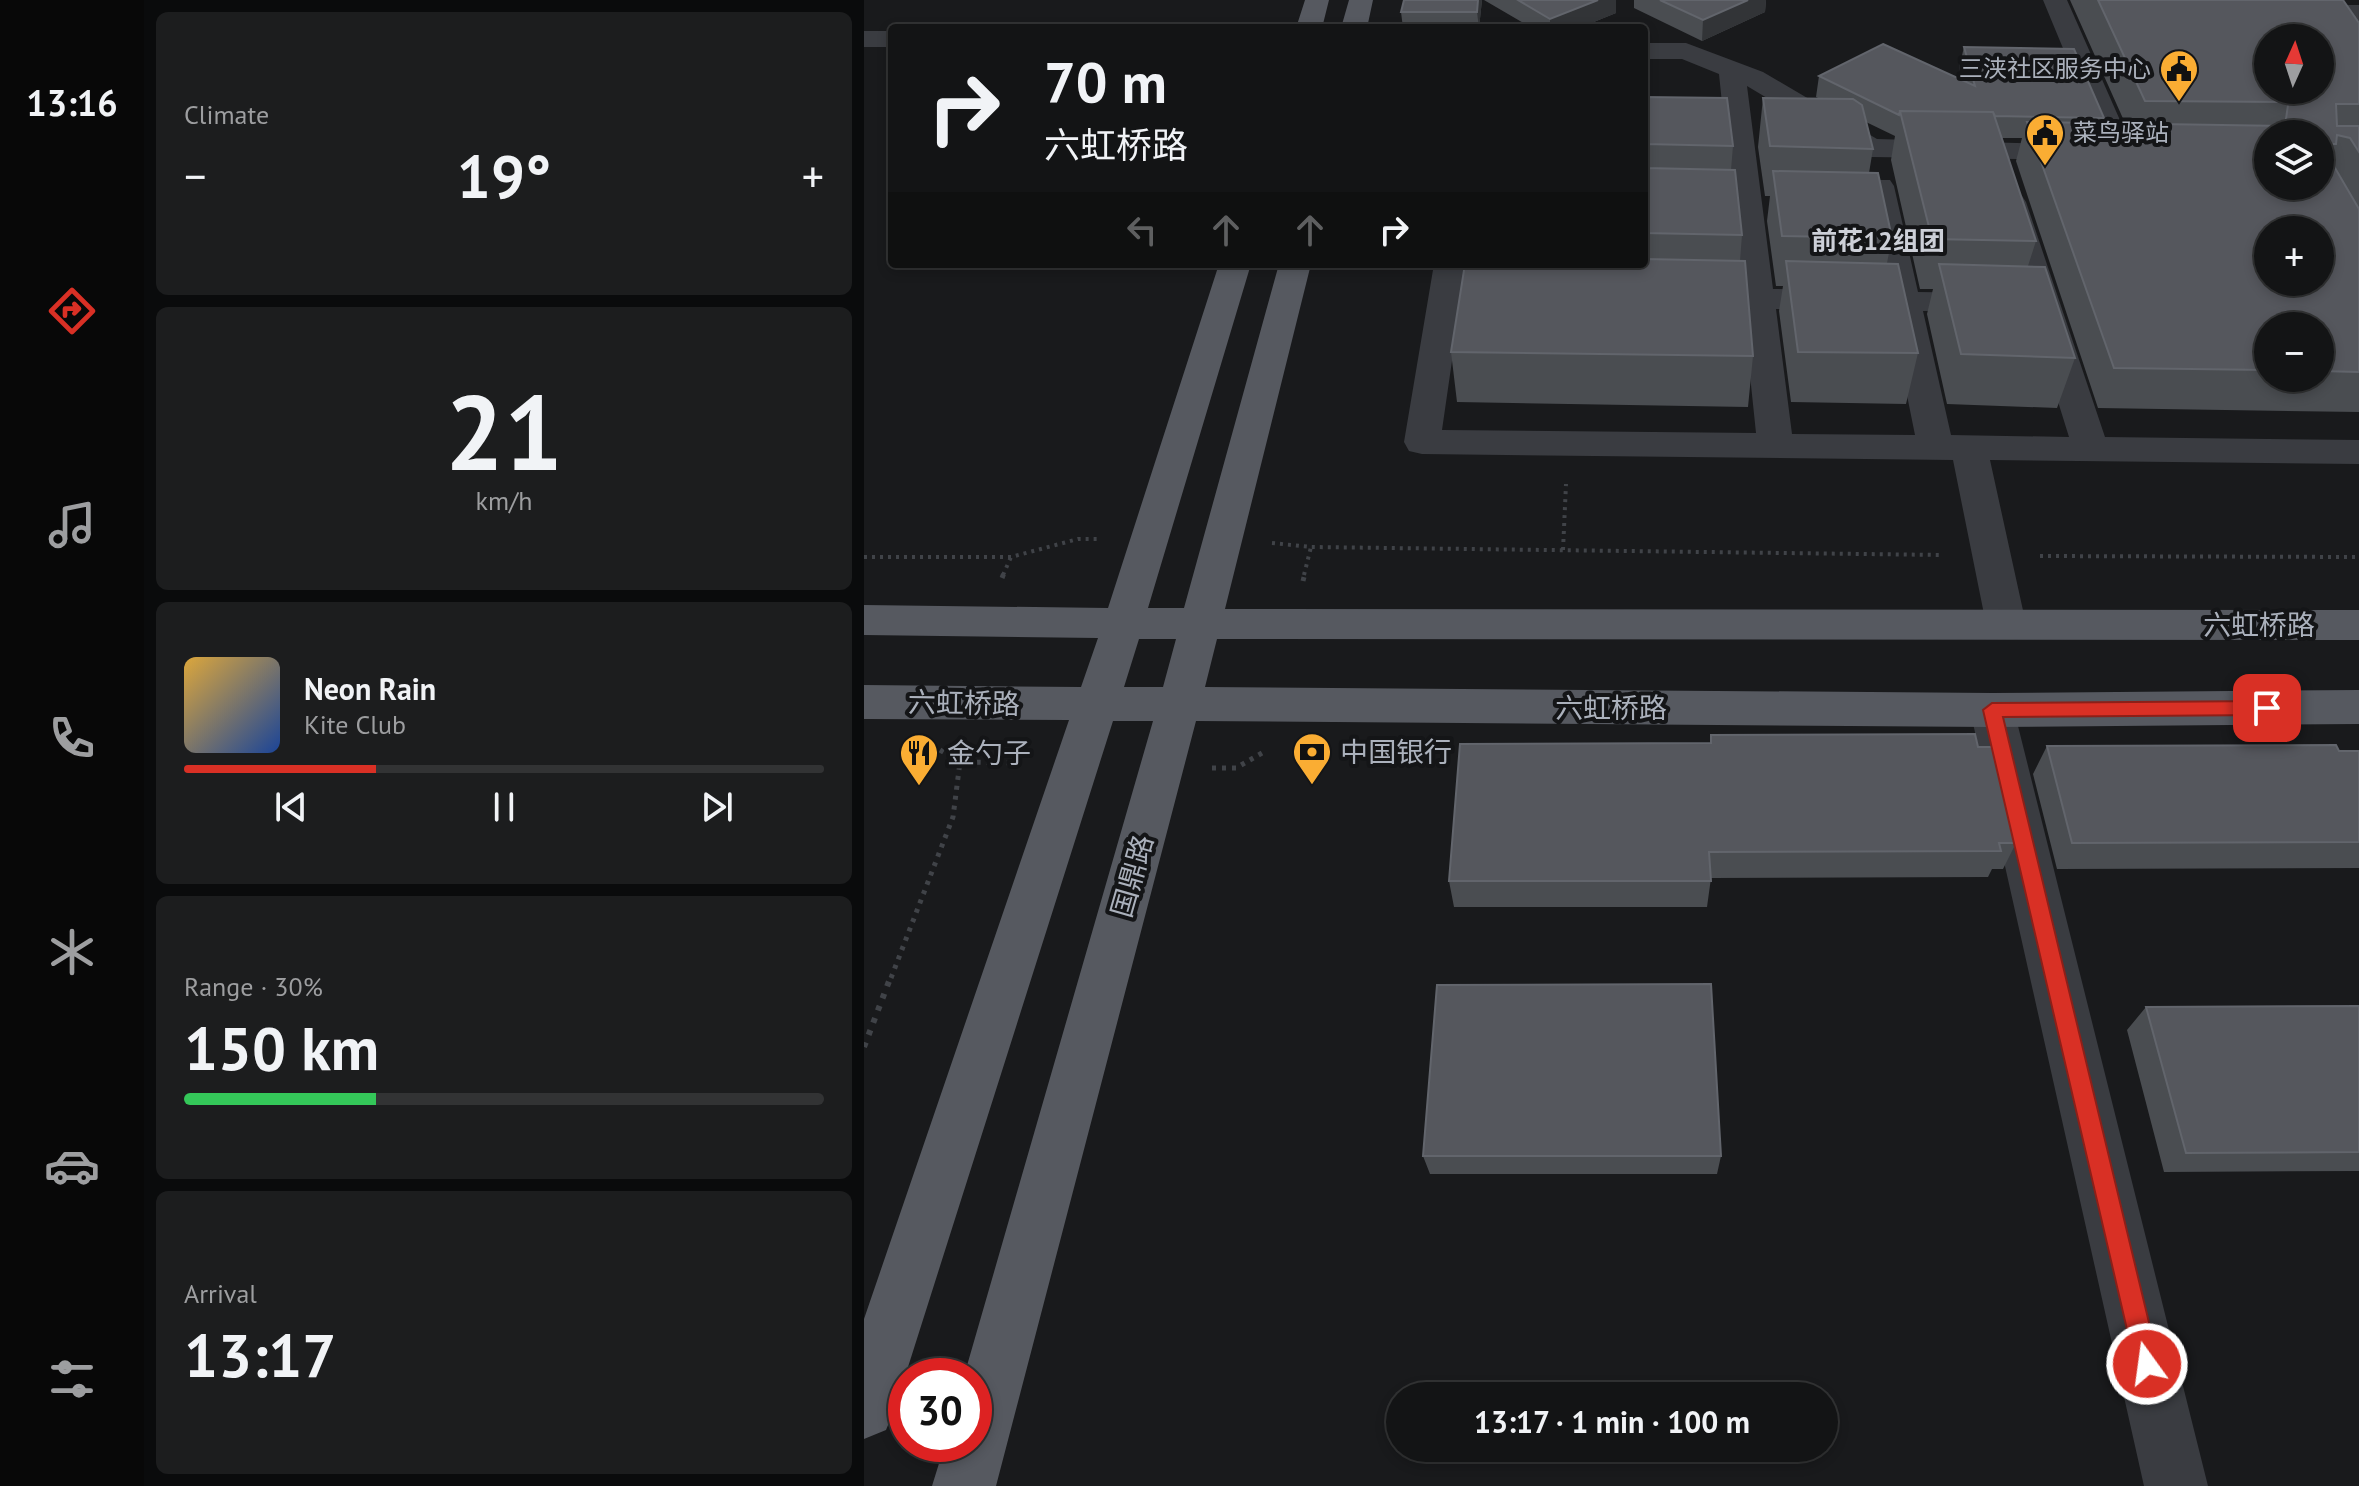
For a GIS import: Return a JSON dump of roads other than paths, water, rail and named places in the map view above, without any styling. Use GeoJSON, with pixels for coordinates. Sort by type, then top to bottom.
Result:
{"type":"FeatureCollection","features":[{"type":"Feature","properties":{"kind":"main road"},"geometry":{"type":"LineString","coordinates":[[1310,24],[1317,0]]}},
{"type":"Feature","properties":{"kind":"main road"},"geometry":{"type":"LineString","coordinates":[[1355,24],[1361,0]]}},
{"type":"Feature","properties":{"kind":"main road"},"geometry":{"type":"LineString","coordinates":[[864,1408],[1097,705],[1234,268]]}},
{"type":"Feature","properties":{"kind":"main road","name":"国鼎路"},"geometry":{"type":"LineString","coordinates":[[964,1486],[1179,706],[1294,268]]}},
{"type":"Feature","properties":{"kind":"main road","name":"六虹桥路"},"geometry":{"type":"LineString","coordinates":[[864,620],[1123,624],[2359,625]]}},
{"type":"Feature","properties":{"kind":"main road","name":"六虹桥路"},"geometry":{"type":"LineString","coordinates":[[864,702],[1992,710],[2359,707]]}},
{"type":"Feature","properties":{"kind":"street"},"geometry":{"type":"LineString","coordinates":[[2055,0],[2120,152]]}},
{"type":"Feature","properties":{"kind":"street"},"geometry":{"type":"LineString","coordinates":[[2345,8],[2359,35]]}},
{"type":"Feature","properties":{"kind":"street"},"geometry":{"type":"LineString","coordinates":[[864,39],[888,39]]}},
{"type":"Feature","properties":{"kind":"street"},"geometry":{"type":"LineString","coordinates":[[1648,51],[1686,51],[1732,70],[1871,148],[2150,152]]}},
{"type":"Feature","properties":{"kind":"street"},"geometry":{"type":"LineString","coordinates":[[1732,70],[1775,446]]}},
{"type":"Feature","properties":{"kind":"street"},"geometry":{"type":"LineString","coordinates":[[1871,148],[1869,211],[1904,301],[1992,556],[2006,624]]}},
{"type":"Feature","properties":{"kind":"street"},"geometry":{"type":"LineString","coordinates":[[1995,150],[2091,449]]}},
{"type":"Feature","properties":{"kind":"street"},"geometry":{"type":"LineString","coordinates":[[1457,283],[1422,442],[2359,452]]}},
{"type":"Feature","properties":{"kind":"street"},"geometry":{"type":"LineString","coordinates":[[1664,297],[2044,304]]}},
{"type":"Feature","properties":{"kind":"street"},"geometry":{"type":"LineString","coordinates":[[1992,710],[2176,1486]]}},
{"type":"Feature","properties":{"kind":"place","name":"三浃社区服务中心"},"geometry":{"type":"Point","coordinates":[2179,103]}},
{"type":"Feature","properties":{"kind":"place","name":"菜鸟驿站"},"geometry":{"type":"Point","coordinates":[2045,167]}},
{"type":"Feature","properties":{"kind":"place","name":"中国银行"},"geometry":{"type":"Point","coordinates":[1312,786]}},
{"type":"Feature","properties":{"kind":"place","name":"金勺子"},"geometry":{"type":"Point","coordinates":[919,787]}},
{"type":"Feature","properties":{"kind":"district","name":"前花12组团"},"geometry":{"type":"Point","coordinates":[1878,241]}}]}
